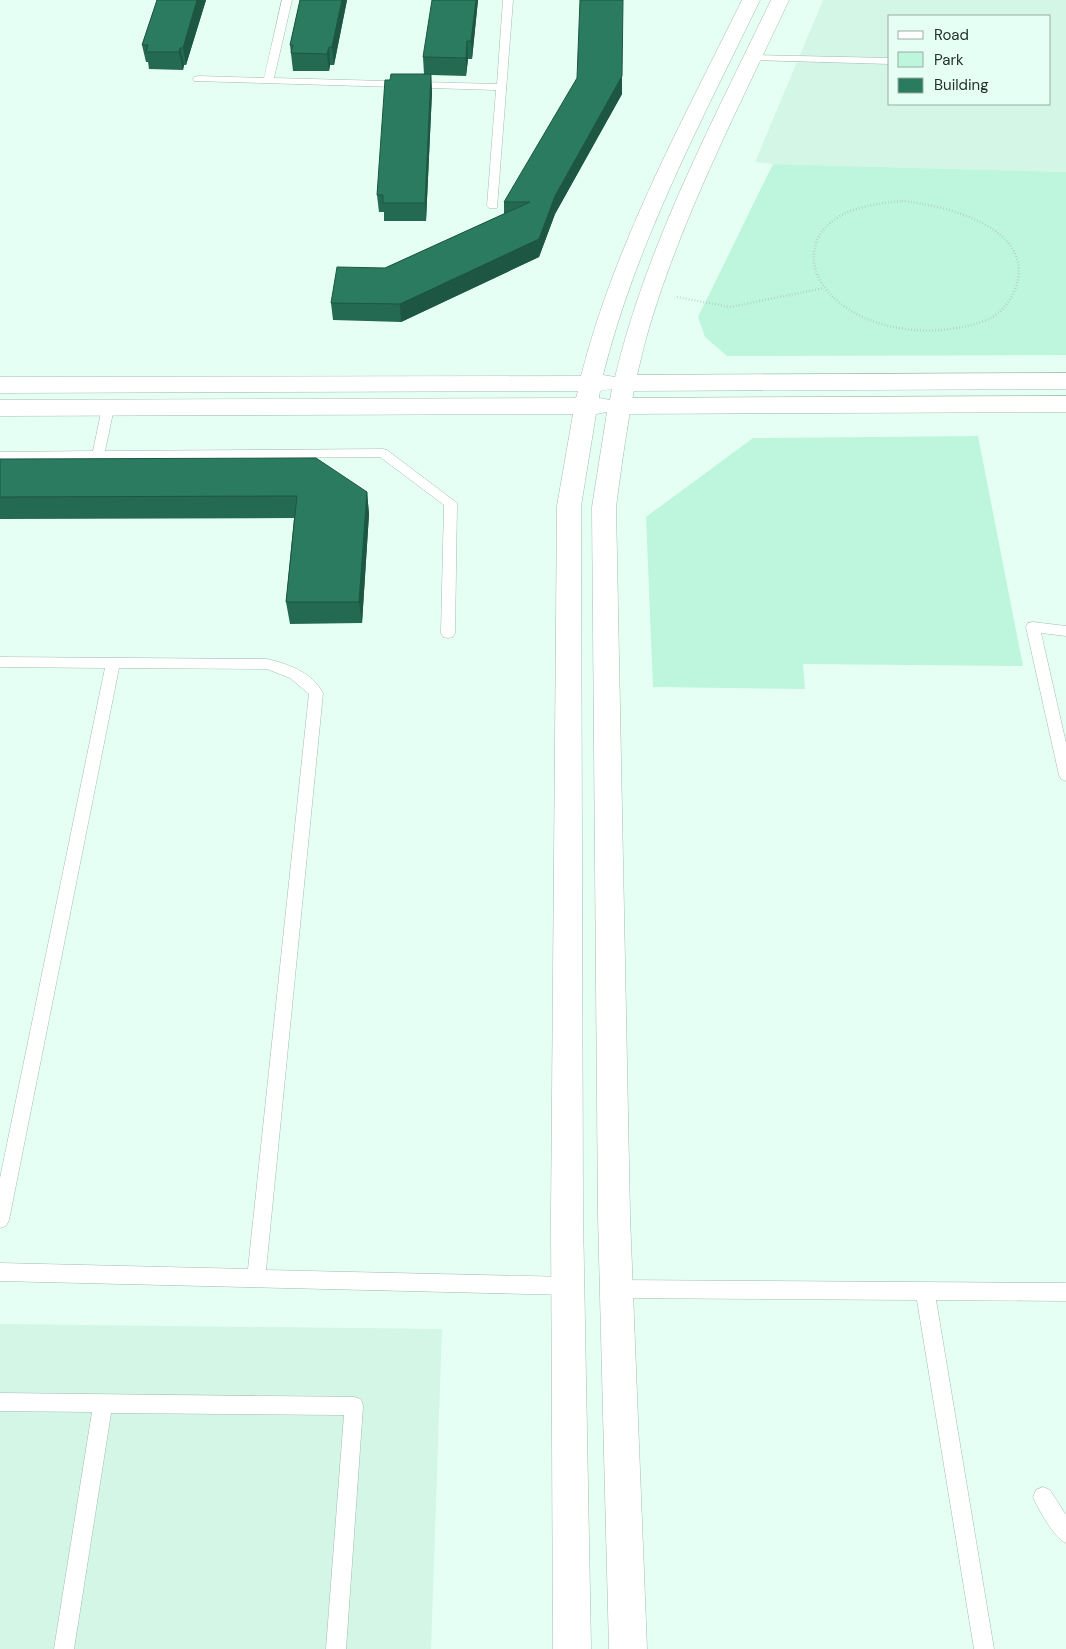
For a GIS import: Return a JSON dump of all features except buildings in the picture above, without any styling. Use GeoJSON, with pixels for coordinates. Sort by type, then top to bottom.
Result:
{"type":"FeatureCollection","features":[{"type":"Feature","properties":{"kind":"street"},"geometry":{"type":"LineString","coordinates":[[572,1649],[568,1286],[569,506],[588,394],[614,300],[635,244],[751,0]]}},
{"type":"Feature","properties":{"kind":"street"},"geometry":{"type":"LineString","coordinates":[[628,1649],[616,1290],[604,507],[622,394],[650,292],[669,241],[780,0]]}},
{"type":"Feature","properties":{"kind":"street"},"geometry":{"type":"LineString","coordinates":[[622,394],[1066,381]]}},
{"type":"Feature","properties":{"kind":"street"},"geometry":{"type":"LineString","coordinates":[[0,385],[622,394],[1066,404]]}},
{"type":"Feature","properties":{"kind":"street"},"geometry":{"type":"LineString","coordinates":[[0,408],[108,408],[588,394]]}},
{"type":"Feature","properties":{"kind":"lane"},"geometry":{"type":"LineString","coordinates":[[268,81],[287,0]]}},
{"type":"Feature","properties":{"kind":"lane"},"geometry":{"type":"LineString","coordinates":[[493,206],[508,0]]}},
{"type":"Feature","properties":{"kind":"lane"},"geometry":{"type":"LineString","coordinates":[[753,58],[888,61]]}},
{"type":"Feature","properties":{"kind":"lane"},"geometry":{"type":"LineString","coordinates":[[198,79],[502,87]]}},
{"type":"Feature","properties":{"kind":"lane"},"geometry":{"type":"LineString","coordinates":[[98,455],[108,408]]}},
{"type":"Feature","properties":{"kind":"lane"},"geometry":{"type":"LineString","coordinates":[[0,456],[383,453],[451,503],[448,633]]}},
{"type":"Feature","properties":{"kind":"lane"},"geometry":{"type":"LineString","coordinates":[[1066,631],[1033,627],[1066,775]]}},
{"type":"Feature","properties":{"kind":"lane"},"geometry":{"type":"LineString","coordinates":[[0,662],[267,664],[300,676],[316,693],[256,1278]]}},
{"type":"Feature","properties":{"kind":"lane"},"geometry":{"type":"LineString","coordinates":[[0,1220],[114,663]]}},
{"type":"Feature","properties":{"kind":"lane"},"geometry":{"type":"LineString","coordinates":[[0,1272],[568,1286]]}},
{"type":"Feature","properties":{"kind":"lane"},"geometry":{"type":"LineString","coordinates":[[616,1290],[1066,1292]]}},
{"type":"Feature","properties":{"kind":"lane"},"geometry":{"type":"LineString","coordinates":[[925,1291],[984,1649]]}},
{"type":"Feature","properties":{"kind":"lane"},"geometry":{"type":"LineString","coordinates":[[0,1402],[354,1406],[336,1649]]}},
{"type":"Feature","properties":{"kind":"lane"},"geometry":{"type":"LineString","coordinates":[[64,1649],[103,1403]]}},
{"type":"Feature","properties":{"kind":"lane"},"geometry":{"type":"LineString","coordinates":[[1043,1496],[1066,1533]]}},
{"type":"Feature","properties":{"kind":"path"},"geometry":{"type":"LineString","coordinates":[[902,201],[944,207],[982,222],[997,233],[1009,246],[1016,259],[1020,273],[1014,297],[1005,308],[977,324],[939,331],[901,329],[872,321],[852,312],[836,301],[824,288],[816,274],[813,260],[814,246],[820,234],[831,223],[845,214],[862,207],[902,201]]}},
{"type":"Feature","properties":{"kind":"path"},"geometry":{"type":"LineString","coordinates":[[650,292],[730,307],[824,288]]}},
{"type":"Feature","properties":{"kind":"shaded area"},"geometry":{"type":"Polygon","coordinates":[[[823,0],[1066,0],[1066,172],[755,162],[823,0]]]}},
{"type":"Feature","properties":{"kind":"shaded area"},"geometry":{"type":"Polygon","coordinates":[[[0,1324],[442,1329],[431,1649],[0,1649],[0,1324]]]}},
{"type":"Feature","properties":{"kind":"green space"},"geometry":{"type":"Polygon","coordinates":[[[773,164],[1066,172],[1066,355],[727,356],[705,337],[698,317],[773,164]]]}},
{"type":"Feature","properties":{"kind":"green space"},"geometry":{"type":"Polygon","coordinates":[[[978,436],[1023,666],[803,664],[805,689],[653,687],[646,517],[753,438],[978,436]]]}}]}
